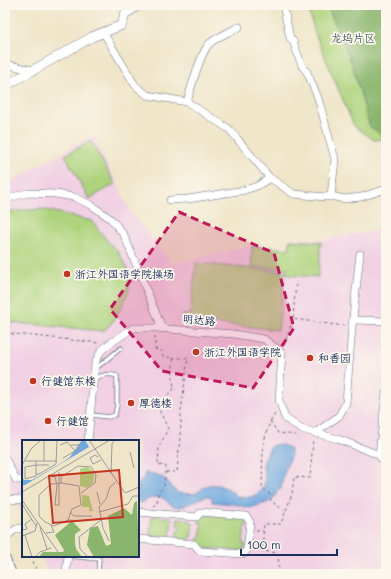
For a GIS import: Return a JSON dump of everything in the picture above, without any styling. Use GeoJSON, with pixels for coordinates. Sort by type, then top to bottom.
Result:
{"type":"FeatureCollection","features":[{"type":"Feature","properties":{"kind":"main road"},"geometry":{"type":"LineString","coordinates":[[5,560],[11,574]]}},
{"type":"Feature","properties":{"kind":"street"},"geometry":{"type":"LineString","coordinates":[[5,86],[103,32],[122,25],[125,14],[139,5]]}},
{"type":"Feature","properties":{"kind":"street"},"geometry":{"type":"LineString","coordinates":[[283,5],[290,38],[293,41],[302,66],[307,72],[318,98],[335,159],[331,196]]}},
{"type":"Feature","properties":{"kind":"street"},"geometry":{"type":"LineString","coordinates":[[187,102],[202,56],[209,45],[239,27]]}},
{"type":"Feature","properties":{"kind":"street"},"geometry":{"type":"LineString","coordinates":[[103,32],[135,85],[147,95],[187,102],[229,129],[270,178],[294,194],[326,197],[331,196],[344,199],[361,197],[386,189]]}},
{"type":"Feature","properties":{"kind":"street"},"geometry":{"type":"LineString","coordinates":[[5,64],[32,70]]}},
{"type":"Feature","properties":{"kind":"street"},"geometry":{"type":"LineString","coordinates":[[170,200],[188,199],[246,190],[257,186],[270,178]]}},
{"type":"Feature","properties":{"kind":"street"},"geometry":{"type":"LineString","coordinates":[[5,199],[27,193],[56,194],[74,197],[91,205],[111,219],[124,235],[159,328]]}},
{"type":"Feature","properties":{"kind":"street"},"geometry":{"type":"LineString","coordinates":[[314,432],[339,416],[346,403],[360,254]]}},
{"type":"Feature","properties":{"kind":"street"},"geometry":{"type":"LineString","coordinates":[[353,323],[386,321]]}},
{"type":"Feature","properties":{"kind":"street","name":"明达路"},"geometry":{"type":"LineString","coordinates":[[88,440],[95,363],[101,351],[133,328],[159,328],[234,334],[264,339],[282,353]]}},
{"type":"Feature","properties":{"kind":"street"},"geometry":{"type":"LineString","coordinates":[[282,353],[279,400],[285,418],[301,429],[338,439],[379,455],[386,466]]}},
{"type":"Feature","properties":{"kind":"street"},"geometry":{"type":"LineString","coordinates":[[379,455],[386,393]]}},
{"type":"Feature","properties":{"kind":"street"},"geometry":{"type":"LineString","coordinates":[[5,458],[16,480],[22,480]]}},
{"type":"Feature","properties":{"kind":"street"},"geometry":{"type":"LineString","coordinates":[[5,500],[22,500]]}},
{"type":"Feature","properties":{"kind":"street"},"geometry":{"type":"LineString","coordinates":[[139,512],[197,517],[201,512],[246,516],[250,522],[247,550],[242,554],[200,551],[194,544],[139,539]]}},
{"type":"Feature","properties":{"kind":"street"},"geometry":{"type":"LineString","coordinates":[[5,540],[17,528],[22,528]]}},
{"type":"Feature","properties":{"kind":"street"},"geometry":{"type":"LineString","coordinates":[[67,574],[68,557]]}},
{"type":"Feature","properties":{"kind":"lane"},"geometry":{"type":"LineString","coordinates":[[95,370],[122,348]]}},
{"type":"Feature","properties":{"kind":"lane"},"geometry":{"type":"LineString","coordinates":[[90,415],[109,417],[115,415],[117,405],[117,376],[103,374],[94,379]]}},
{"type":"Feature","properties":{"kind":"lane"},"geometry":{"type":"LineString","coordinates":[[78,557],[99,559],[98,573]]}},
{"type":"Feature","properties":{"kind":"path"},"geometry":{"type":"LineString","coordinates":[[282,353],[293,319],[296,282]]}},
{"type":"Feature","properties":{"kind":"path"},"geometry":{"type":"LineString","coordinates":[[293,319],[353,323]]}},
{"type":"Feature","properties":{"kind":"path"},"geometry":{"type":"LineString","coordinates":[[159,328],[155,349],[162,351],[163,356],[188,358],[181,411],[182,424],[177,472],[165,472]]}},
{"type":"Feature","properties":{"kind":"path"},"geometry":{"type":"LineString","coordinates":[[5,333],[109,344]]}},
{"type":"Feature","properties":{"kind":"path"},"geometry":{"type":"LineString","coordinates":[[150,514],[153,506],[157,503],[158,493],[164,486],[166,466],[158,465],[159,447],[168,429],[158,406],[174,389],[172,377],[174,358]]}},
{"type":"Feature","properties":{"kind":"path"},"geometry":{"type":"LineString","coordinates":[[282,409],[277,411],[270,421],[266,434],[263,451],[262,488],[269,493],[271,501],[286,511]]}},
{"type":"Feature","properties":{"kind":"path"},"geometry":{"type":"LineString","coordinates":[[270,421],[278,433],[300,435]]}},
{"type":"Feature","properties":{"kind":"path"},"geometry":{"type":"LineString","coordinates":[[279,574],[278,553],[262,551],[264,524],[281,524],[292,494],[294,477],[310,478],[314,432]]}},
{"type":"Feature","properties":{"kind":"path"},"geometry":{"type":"LineString","coordinates":[[33,561],[38,574]]}},
{"type":"Feature","properties":{"kind":"highlighted area"},"geometry":{"type":"Polygon","coordinates":[[[179,212],[274,253],[294,328],[253,388],[162,371],[110,309],[179,212]]]}},
{"type":"Feature","properties":{"kind":"shaded area","name":"浙江外国语学院"},"geometry":{"type":"Polygon","coordinates":[[[93,135],[132,214],[172,264],[252,245],[288,248],[289,238],[320,240],[386,229],[386,574],[49,574],[41,557],[139,557],[139,440],[22,440],[22,514],[5,475],[5,185],[93,135]]]}},
{"type":"Feature","properties":{"kind":"green space","name":"龙坞片区"},"geometry":{"type":"Polygon","coordinates":[[[307,5],[386,5],[386,139],[374,140],[354,126],[316,36],[307,5]]]}},
{"type":"Feature","properties":{"kind":"green space","name":"龙坞片区"},"geometry":{"type":"Polygon","coordinates":[[[327,5],[386,5],[386,137],[370,127],[352,64],[327,5]]]}},
{"type":"Feature","properties":{"kind":"green space"},"geometry":{"type":"Polygon","coordinates":[[[91,141],[115,184],[89,199],[65,155],[91,141]]]}},
{"type":"Feature","properties":{"kind":"green space","name":"浙江外国语学院操场"},"geometry":{"type":"Polygon","coordinates":[[[42,209],[92,221],[108,242],[117,250],[127,268],[130,281],[128,293],[122,307],[111,324],[103,331],[5,322],[5,212],[42,209]]]}},
{"type":"Feature","properties":{"kind":"green space"},"geometry":{"type":"Polygon","coordinates":[[[290,240],[321,242],[318,277],[287,275],[287,269],[251,267],[252,246],[289,249],[290,240]]]}},
{"type":"Feature","properties":{"kind":"green space"},"geometry":{"type":"Polygon","coordinates":[[[196,263],[285,272],[278,330],[182,320],[182,315],[190,315],[196,263]]]}},
{"type":"Feature","properties":{"kind":"green space"},"geometry":{"type":"Polygon","coordinates":[[[202,515],[243,518],[246,520],[247,526],[245,526],[243,544],[246,545],[243,551],[199,548],[197,539],[200,539],[202,523],[199,523],[199,518],[202,515]]]}},
{"type":"Feature","properties":{"kind":"green space"},"geometry":{"type":"Polygon","coordinates":[[[152,516],[172,518],[170,539],[150,536],[152,516]]]}},
{"type":"Feature","properties":{"kind":"green space"},"geometry":{"type":"Polygon","coordinates":[[[178,518],[190,520],[190,522],[193,523],[191,537],[189,537],[189,540],[176,539],[177,532],[180,528],[177,524],[178,518]]]}},
{"type":"Feature","properties":{"kind":"water"},"geometry":{"type":"Polygon","coordinates":[[[278,444],[289,448],[291,454],[284,472],[281,489],[277,491],[275,497],[267,503],[249,508],[234,504],[212,502],[212,497],[206,496],[180,507],[170,504],[161,497],[139,502],[139,483],[143,479],[145,473],[164,478],[177,493],[193,494],[206,486],[213,484],[220,485],[235,495],[243,498],[256,495],[264,486],[265,478],[263,466],[271,446],[278,444]]]}},
{"type":"Feature","properties":{"kind":"place","name":"浙江外国语学院操场"},"geometry":{"type":"Point","coordinates":[67,274]}},
{"type":"Feature","properties":{"kind":"place","name":"浙江外国语学院"},"geometry":{"type":"Point","coordinates":[196,352]}},
{"type":"Feature","properties":{"kind":"place","name":"和香园"},"geometry":{"type":"Point","coordinates":[310,358]}},
{"type":"Feature","properties":{"kind":"place","name":"行健馆东楼"},"geometry":{"type":"Point","coordinates":[33,381]}},
{"type":"Feature","properties":{"kind":"place","name":"厚德楼"},"geometry":{"type":"Point","coordinates":[131,403]}},
{"type":"Feature","properties":{"kind":"place","name":"行健馆"},"geometry":{"type":"Point","coordinates":[48,421]}}]}
